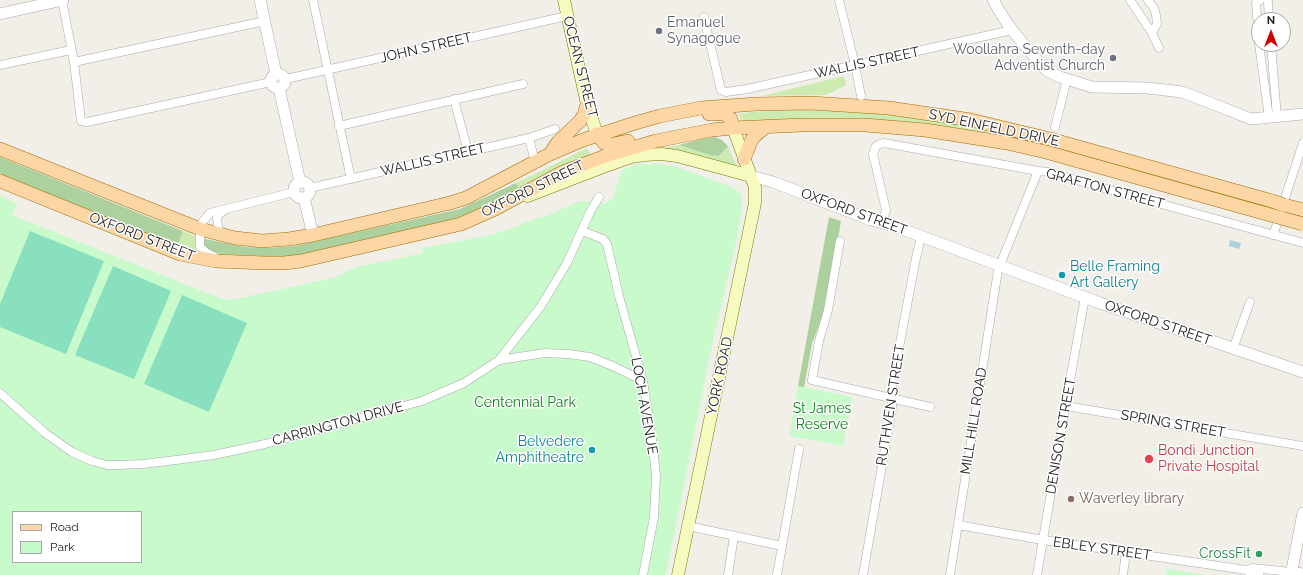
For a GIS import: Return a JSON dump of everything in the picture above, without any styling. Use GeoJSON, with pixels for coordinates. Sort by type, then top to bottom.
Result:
{"type":"FeatureCollection","features":[{"type":"Feature","properties":{"kind":"main road","name":"OCEAN STREET"},"geometry":{"type":"LineString","coordinates":[[564,0],[587,104],[597,134]]}},
{"type":"Feature","properties":{"kind":"main road","name":"SYD EINFELD DRIVE"},"geometry":{"type":"LineString","coordinates":[[677,113],[735,104],[811,103],[889,108],[929,113],[1011,129],[1303,210]]}},
{"type":"Feature","properties":{"kind":"main road"},"geometry":{"type":"LineString","coordinates":[[550,154],[558,142],[580,121],[584,115],[587,104]]}},
{"type":"Feature","properties":{"kind":"main road"},"geometry":{"type":"LineString","coordinates":[[677,113],[700,115],[725,114],[731,119],[751,176]]}},
{"type":"Feature","properties":{"kind":"main road","name":"OXFORD STREET"},"geometry":{"type":"LineString","coordinates":[[0,149],[200,229],[220,235],[262,241],[313,235],[434,208],[461,200],[550,154],[597,134],[677,113]]}},
{"type":"Feature","properties":{"kind":"main road","name":"SYD EINFELD DRIVE"},"geometry":{"type":"LineString","coordinates":[[733,128],[830,125],[878,126],[925,130],[975,137],[1046,152],[1303,224]]}},
{"type":"Feature","properties":{"kind":"main road"},"geometry":{"type":"LineString","coordinates":[[744,159],[752,139],[768,126]]}},
{"type":"Feature","properties":{"kind":"main road","name":"OXFORD STREET"},"geometry":{"type":"LineString","coordinates":[[0,181],[180,254],[203,259],[229,262],[265,263],[302,261],[461,224],[495,209],[563,172],[608,155],[656,141],[712,130],[733,128]]}},
{"type":"Feature","properties":{"kind":"main road"},"geometry":{"type":"LineString","coordinates":[[597,134],[604,143],[609,145],[639,138],[656,141]]}},
{"type":"Feature","properties":{"kind":"main road"},"geometry":{"type":"LineString","coordinates":[[495,209],[611,164],[631,157],[645,155],[661,154],[677,156],[751,176]]}},
{"type":"Feature","properties":{"kind":"main road","name":"YORK ROAD"},"geometry":{"type":"LineString","coordinates":[[678,575],[754,208],[755,188],[751,176]]}},
{"type":"Feature","properties":{"kind":"street"},"geometry":{"type":"LineString","coordinates":[[0,14],[63,0],[74,62],[265,21]]}},
{"type":"Feature","properties":{"kind":"street"},"geometry":{"type":"LineString","coordinates":[[260,0],[300,182]]}},
{"type":"Feature","properties":{"kind":"street"},"geometry":{"type":"LineString","coordinates":[[312,0],[351,179]]}},
{"type":"Feature","properties":{"kind":"street"},"geometry":{"type":"LineString","coordinates":[[839,0],[861,96]]}},
{"type":"Feature","properties":{"kind":"street"},"geometry":{"type":"LineString","coordinates":[[993,0],[1002,17],[1041,65],[1054,74],[1067,79],[1092,87],[1148,88],[1182,92],[1251,119],[1303,109]]}},
{"type":"Feature","properties":{"kind":"street"},"geometry":{"type":"LineString","coordinates":[[1130,0],[1152,33],[1159,48]]}},
{"type":"Feature","properties":{"kind":"street"},"geometry":{"type":"LineString","coordinates":[[1148,0],[1154,8],[1156,15],[1157,24],[1152,33]]}},
{"type":"Feature","properties":{"kind":"street"},"geometry":{"type":"LineString","coordinates":[[1257,12],[1256,3],[1260,0]]}},
{"type":"Feature","properties":{"kind":"street"},"geometry":{"type":"LineString","coordinates":[[1267,0],[1269,12]]}},
{"type":"Feature","properties":{"kind":"street","name":"JOHN STREET"},"geometry":{"type":"LineString","coordinates":[[74,62],[81,121],[87,122],[567,16]]}},
{"type":"Feature","properties":{"kind":"street","name":"WALLIS STREET"},"geometry":{"type":"LineString","coordinates":[[704,17],[721,90],[726,92],[740,91],[1012,30]]}},
{"type":"Feature","properties":{"kind":"street"},"geometry":{"type":"LineString","coordinates":[[0,65],[71,50]]}},
{"type":"Feature","properties":{"kind":"street"},"geometry":{"type":"LineString","coordinates":[[1261,52],[1273,115]]}},
{"type":"Feature","properties":{"kind":"street"},"geometry":{"type":"LineString","coordinates":[[1271,52],[1273,115]]}},
{"type":"Feature","properties":{"kind":"street"},"geometry":{"type":"LineString","coordinates":[[1055,127],[1067,79]]}},
{"type":"Feature","properties":{"kind":"street"},"geometry":{"type":"LineString","coordinates":[[339,126],[523,84]]}},
{"type":"Feature","properties":{"kind":"street"},"geometry":{"type":"LineString","coordinates":[[454,99],[468,152]]}},
{"type":"Feature","properties":{"kind":"street"},"geometry":{"type":"LineString","coordinates":[[1273,115],[1303,114]]}},
{"type":"Feature","properties":{"kind":"street","name":"WALLIS STREET"},"geometry":{"type":"LineString","coordinates":[[310,188],[529,138],[556,128]]}},
{"type":"Feature","properties":{"kind":"street"},"geometry":{"type":"LineString","coordinates":[[529,138],[535,162]]}},
{"type":"Feature","properties":{"kind":"street"},"geometry":{"type":"LineString","coordinates":[[1285,198],[1303,143]]}},
{"type":"Feature","properties":{"kind":"street","name":"GRAFTON STREET"},"geometry":{"type":"LineString","coordinates":[[882,222],[886,210],[873,157],[874,148],[880,144],[891,144],[1049,172],[1303,244]]}},
{"type":"Feature","properties":{"kind":"street","name":"MILL HILL ROAD"},"geometry":{"type":"LineString","coordinates":[[950,575],[1000,266],[1038,171]]}},
{"type":"Feature","properties":{"kind":"street","name":"OXFORD STREET"},"geometry":{"type":"LineString","coordinates":[[751,176],[772,182],[854,214],[882,222],[1086,297],[1303,372]]}},
{"type":"Feature","properties":{"kind":"street"},"geometry":{"type":"LineString","coordinates":[[300,182],[305,182],[310,188],[308,196],[304,198],[297,197],[294,192],[294,187],[300,182]]}},
{"type":"Feature","properties":{"kind":"street"},"geometry":{"type":"LineString","coordinates":[[229,262],[212,255],[200,247],[200,229],[203,221],[210,213],[294,192]]}},
{"type":"Feature","properties":{"kind":"street","name":"CARRINGTON DRIVE"},"geometry":{"type":"LineString","coordinates":[[0,393],[45,433],[82,457],[107,465],[137,465],[214,455],[265,444],[422,402],[464,383],[499,360],[541,306],[567,263],[590,212],[599,197]]}},
{"type":"Feature","properties":{"kind":"street"},"geometry":{"type":"LineString","coordinates":[[304,198],[313,235]]}},
{"type":"Feature","properties":{"kind":"street"},"geometry":{"type":"LineString","coordinates":[[220,235],[217,218],[224,210]]}},
{"type":"Feature","properties":{"kind":"street"},"geometry":{"type":"LineString","coordinates":[[1273,235],[1277,224]]}},
{"type":"Feature","properties":{"kind":"street","name":"LOCH AVENUE"},"geometry":{"type":"LineString","coordinates":[[582,231],[603,239],[607,244],[619,296],[643,381],[656,476],[654,517],[643,575]]}},
{"type":"Feature","properties":{"kind":"street","name":"RUTHVEN STREET"},"geometry":{"type":"LineString","coordinates":[[863,575],[892,408],[892,385],[921,236]]}},
{"type":"Feature","properties":{"kind":"street"},"geometry":{"type":"LineString","coordinates":[[840,241],[828,310],[819,341],[812,380],[930,407]]}},
{"type":"Feature","properties":{"kind":"street","name":"DENISON STREET"},"geometry":{"type":"LineString","coordinates":[[1038,575],[1086,297]]}},
{"type":"Feature","properties":{"kind":"street"},"geometry":{"type":"LineString","coordinates":[[1233,349],[1250,302]]}},
{"type":"Feature","properties":{"kind":"street"},"geometry":{"type":"LineString","coordinates":[[499,360],[545,353],[568,354],[590,358],[615,366],[643,381]]}},
{"type":"Feature","properties":{"kind":"street","name":"SPRING STREET"},"geometry":{"type":"LineString","coordinates":[[1066,406],[1303,446]]}},
{"type":"Feature","properties":{"kind":"street"},"geometry":{"type":"LineString","coordinates":[[777,575],[799,449]]}},
{"type":"Feature","properties":{"kind":"street"},"geometry":{"type":"LineString","coordinates":[[1291,574],[1303,513]]}},
{"type":"Feature","properties":{"kind":"street","name":"EBLEY STREET"},"geometry":{"type":"LineString","coordinates":[[958,525],[1043,540],[1246,570],[1252,574],[1259,575]]}},
{"type":"Feature","properties":{"kind":"street"},"geometry":{"type":"LineString","coordinates":[[688,526],[782,546]]}},
{"type":"Feature","properties":{"kind":"street"},"geometry":{"type":"LineString","coordinates":[[728,575],[734,536]]}},
{"type":"Feature","properties":{"kind":"street"},"geometry":{"type":"LineString","coordinates":[[1123,575],[1126,552]]}},
{"type":"Feature","properties":{"kind":"street","name":"EBLEY STREET"},"geometry":{"type":"LineString","coordinates":[[1246,570],[1252,568],[1291,574],[1303,574]]}},
{"type":"Feature","properties":{"kind":"green space"},"geometry":{"type":"Polygon","coordinates":[[[844,76],[846,85],[826,95],[761,96],[844,76]]]}},
{"type":"Feature","properties":{"kind":"green space"},"geometry":{"type":"Polygon","coordinates":[[[787,110],[850,111],[928,119],[975,128],[1042,145],[973,131],[908,122],[830,118],[744,122],[738,114],[787,110]]]}},
{"type":"Feature","properties":{"kind":"green space"},"geometry":{"type":"Polygon","coordinates":[[[715,137],[722,140],[728,146],[719,156],[710,155],[679,145],[705,138],[715,137]]]}},
{"type":"Feature","properties":{"kind":"green space"},"geometry":{"type":"Polygon","coordinates":[[[679,145],[710,155],[719,156],[728,146],[736,168],[646,151],[679,145]]]}},
{"type":"Feature","properties":{"kind":"green space"},"geometry":{"type":"Polygon","coordinates":[[[587,148],[591,156],[520,191],[516,183],[587,148]]]}},
{"type":"Feature","properties":{"kind":"green space"},"geometry":{"type":"Polygon","coordinates":[[[0,157],[183,231],[177,247],[16,183],[0,173],[0,157]]]}},
{"type":"Feature","properties":{"kind":"green space","name":"Centennial Park"},"geometry":{"type":"Polygon","coordinates":[[[652,163],[676,167],[730,186],[742,196],[742,210],[735,248],[714,336],[666,575],[0,575],[0,195],[17,204],[12,215],[222,299],[231,300],[333,278],[357,267],[423,253],[422,248],[486,236],[504,231],[547,216],[579,201],[606,203],[613,198],[622,170],[634,165],[652,165],[652,163]]]}},
{"type":"Feature","properties":{"kind":"green space"},"geometry":{"type":"Polygon","coordinates":[[[516,183],[520,191],[440,225],[296,256],[286,257],[222,254],[211,252],[203,246],[203,240],[205,239],[245,247],[269,248],[294,246],[460,209],[516,183]]]}},
{"type":"Feature","properties":{"kind":"green space"},"geometry":{"type":"Polygon","coordinates":[[[829,217],[841,221],[828,298],[824,313],[812,343],[804,388],[798,386],[829,217]]]}},
{"type":"Feature","properties":{"kind":"green space"},"geometry":{"type":"Polygon","coordinates":[[[30,231],[104,261],[66,354],[0,327],[0,304],[30,231]]]}},
{"type":"Feature","properties":{"kind":"green space"},"geometry":{"type":"Polygon","coordinates":[[[183,231],[195,236],[196,250],[177,247],[183,231]]]}},
{"type":"Feature","properties":{"kind":"green space"},"geometry":{"type":"Polygon","coordinates":[[[113,266],[171,291],[134,379],[75,355],[113,266]]]}},
{"type":"Feature","properties":{"kind":"green space"},"geometry":{"type":"Polygon","coordinates":[[[182,295],[247,323],[209,412],[144,384],[182,295]]]}},
{"type":"Feature","properties":{"kind":"green space","name":"St James Reserve"},"geometry":{"type":"Polygon","coordinates":[[[798,386],[852,397],[843,446],[789,436],[798,386]]]}},
{"type":"Feature","properties":{"kind":"green space"},"geometry":{"type":"Polygon","coordinates":[[[1167,569],[1205,575],[1166,575],[1167,569]]]}},
{"type":"Feature","properties":{"kind":"water"},"geometry":{"type":"Polygon","coordinates":[[[1230,240],[1241,243],[1239,249],[1229,246],[1230,240]]]}},
{"type":"Feature","properties":{"kind":"place","name":"Emanuel Synagogue"},"geometry":{"type":"Point","coordinates":[659,31]}},
{"type":"Feature","properties":{"kind":"place","name":"Woollahra Seventh-day Adventist Church"},"geometry":{"type":"Point","coordinates":[1113,58]}},
{"type":"Feature","properties":{"kind":"place","name":"Belle Framing Art Gallery"},"geometry":{"type":"Point","coordinates":[1062,275]}},
{"type":"Feature","properties":{"kind":"place","name":"Belvedere Amphitheatre"},"geometry":{"type":"Point","coordinates":[592,450]}},
{"type":"Feature","properties":{"kind":"place","name":"Bondi Junction Private Hospital"},"geometry":{"type":"Point","coordinates":[1149,459]}},
{"type":"Feature","properties":{"kind":"place","name":"Waverley library"},"geometry":{"type":"Point","coordinates":[1071,499]}},
{"type":"Feature","properties":{"kind":"place","name":"CrossFit"},"geometry":{"type":"Point","coordinates":[1259,554]}}]}
